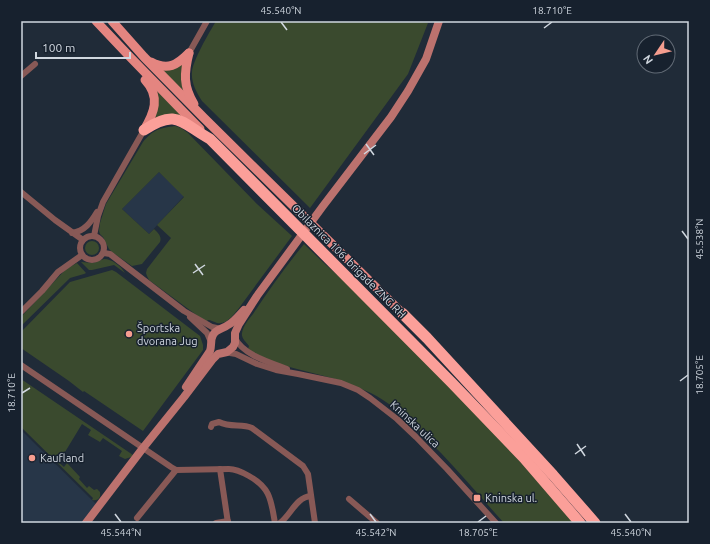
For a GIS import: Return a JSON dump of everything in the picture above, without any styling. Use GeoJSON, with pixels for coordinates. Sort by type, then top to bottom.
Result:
{"type":"FeatureCollection","features":[{"type":"Feature","properties":{"kind":"highway"},"geometry":{"type":"LineString","coordinates":[[144,130],[163,120],[180,120],[210,139]]}},
{"type":"Feature","properties":{"kind":"highway","name":"Obilaznica 106. brigade ZNG RH"},"geometry":{"type":"LineString","coordinates":[[210,139],[451,382],[524,458],[580,523]]}},
{"type":"Feature","properties":{"kind":"highway","name":"Obilaznica 106. brigade ZNG RH"},"geometry":{"type":"LineString","coordinates":[[402,313],[548,469],[595,523]]}},
{"type":"Feature","properties":{"kind":"main road","name":"Obilaznica 106. brigade ZNG RH"},"geometry":{"type":"LineString","coordinates":[[96,21],[210,139]]}},
{"type":"Feature","properties":{"kind":"main road","name":"Obilaznica 106. brigade ZNG RH"},"geometry":{"type":"LineString","coordinates":[[112,21],[144,57],[204,118],[402,313]]}},
{"type":"Feature","properties":{"kind":"main road"},"geometry":{"type":"LineString","coordinates":[[86,523],[212,360],[218,354],[231,350],[235,343],[235,333],[239,324],[257,296],[391,117],[408,91],[426,59],[440,21]]}},
{"type":"Feature","properties":{"kind":"main road"},"geometry":{"type":"LineString","coordinates":[[144,57],[155,64],[170,66],[179,62],[189,53]]}},
{"type":"Feature","properties":{"kind":"main road"},"geometry":{"type":"LineString","coordinates":[[189,53],[185,73],[187,87],[193,101],[204,118]]}},
{"type":"Feature","properties":{"kind":"main road"},"geometry":{"type":"LineString","coordinates":[[130,57],[135,68],[151,88],[153,94],[154,109],[152,116],[144,130]]}},
{"type":"Feature","properties":{"kind":"main road"},"geometry":{"type":"LineString","coordinates":[[163,423],[210,351],[214,332],[231,324],[257,296]]}},
{"type":"Feature","properties":{"kind":"main road"},"geometry":{"type":"LineString","coordinates":[[221,329],[225,328],[231,331],[235,338]]}},
{"type":"Feature","properties":{"kind":"main road"},"geometry":{"type":"LineString","coordinates":[[212,342],[216,350],[224,352]]}},
{"type":"Feature","properties":{"kind":"street"},"geometry":{"type":"LineString","coordinates":[[189,53],[207,21]]}},
{"type":"Feature","properties":{"kind":"street"},"geometry":{"type":"LineString","coordinates":[[21,76],[35,64]]}},
{"type":"Feature","properties":{"kind":"street"},"geometry":{"type":"LineString","coordinates":[[72,233],[86,227],[92,220],[144,130]]}},
{"type":"Feature","properties":{"kind":"street"},"geometry":{"type":"LineString","coordinates":[[21,192],[55,220],[83,240]]}},
{"type":"Feature","properties":{"kind":"street"},"geometry":{"type":"LineString","coordinates":[[94,236],[100,208]]}},
{"type":"Feature","properties":{"kind":"street"},"geometry":{"type":"LineString","coordinates":[[89,236],[94,236],[99,238],[103,243],[104,253],[95,260],[88,260],[80,252],[80,246],[83,240],[89,236]]}},
{"type":"Feature","properties":{"kind":"street"},"geometry":{"type":"LineString","coordinates":[[104,253],[110,254],[184,311],[207,334],[212,342]]}},
{"type":"Feature","properties":{"kind":"street"},"geometry":{"type":"LineString","coordinates":[[21,312],[58,272],[82,255]]}},
{"type":"Feature","properties":{"kind":"street"},"geometry":{"type":"LineString","coordinates":[[184,311],[212,327],[221,329]]}},
{"type":"Feature","properties":{"kind":"street","name":"Kninska ulica"},"geometry":{"type":"LineString","coordinates":[[235,338],[240,346],[262,360],[298,374]]}},
{"type":"Feature","properties":{"kind":"street","name":"Kninska ulica"},"geometry":{"type":"LineString","coordinates":[[224,352],[236,354],[272,369],[341,383],[358,390],[382,406],[416,437],[448,469],[496,523]]}},
{"type":"Feature","properties":{"kind":"street"},"geometry":{"type":"LineString","coordinates":[[21,365],[176,470],[236,469],[252,478],[265,488],[271,502],[274,523]]}},
{"type":"Feature","properties":{"kind":"street"},"geometry":{"type":"LineString","coordinates":[[211,427],[212,424],[219,422],[233,426],[247,426],[252,428],[303,466],[308,474],[315,523]]}},
{"type":"Feature","properties":{"kind":"street"},"geometry":{"type":"LineString","coordinates":[[216,523],[228,522],[220,469]]}},
{"type":"Feature","properties":{"kind":"street"},"geometry":{"type":"LineString","coordinates":[[137,518],[176,470]]}},
{"type":"Feature","properties":{"kind":"street"},"geometry":{"type":"LineString","coordinates":[[280,523],[302,499],[306,496],[311,496]]}},
{"type":"Feature","properties":{"kind":"street"},"geometry":{"type":"LineString","coordinates":[[349,499],[376,523]]}},
{"type":"Feature","properties":{"kind":"shaded area"},"geometry":{"type":"Polygon","coordinates":[[[159,172],[184,196],[149,234],[122,209],[159,172]]]}},
{"type":"Feature","properties":{"kind":"shaded area"},"geometry":{"type":"Polygon","coordinates":[[[21,430],[96,504],[83,523],[21,523],[21,430]]]}},
{"type":"Feature","properties":{"kind":"green space"},"geometry":{"type":"Polygon","coordinates":[[[216,21],[413,21],[428,23],[408,74],[310,208],[202,101],[196,91],[192,79],[193,67],[202,46],[216,21]]]}},
{"type":"Feature","properties":{"kind":"green space"},"geometry":{"type":"Polygon","coordinates":[[[184,61],[186,93],[159,68],[184,61]]]}},
{"type":"Feature","properties":{"kind":"green space"},"geometry":{"type":"Polygon","coordinates":[[[156,90],[186,120],[155,120],[156,90]]]}},
{"type":"Feature","properties":{"kind":"green space"},"geometry":{"type":"Polygon","coordinates":[[[175,126],[188,133],[257,204],[292,236],[235,313],[227,321],[221,323],[209,320],[206,322],[149,280],[147,276],[147,269],[171,238],[157,225],[184,197],[159,172],[122,209],[149,234],[154,229],[160,236],[160,242],[142,264],[132,266],[112,252],[99,231],[106,204],[143,142],[157,130],[175,126]]]}},
{"type":"Feature","properties":{"kind":"green space"},"geometry":{"type":"Polygon","coordinates":[[[92,241],[97,243],[99,248],[97,253],[92,255],[87,253],[85,248],[87,243],[92,241]]]}},
{"type":"Feature","properties":{"kind":"green space"},"geometry":{"type":"Polygon","coordinates":[[[304,244],[343,280],[478,415],[576,523],[504,523],[421,432],[383,400],[345,382],[288,367],[248,349],[249,346],[242,337],[245,325],[304,244]]]}},
{"type":"Feature","properties":{"kind":"green space"},"geometry":{"type":"Polygon","coordinates":[[[104,259],[116,263],[125,273],[114,265],[89,270],[81,262],[93,263],[104,259]]]}},
{"type":"Feature","properties":{"kind":"green space"},"geometry":{"type":"Polygon","coordinates":[[[77,263],[86,273],[70,278],[21,326],[21,317],[66,269],[77,263]]]}},
{"type":"Feature","properties":{"kind":"green space"},"geometry":{"type":"Polygon","coordinates":[[[112,270],[200,336],[203,345],[203,350],[143,431],[84,391],[83,392],[21,348],[21,332],[70,282],[112,270]]]}},
{"type":"Feature","properties":{"kind":"green space"},"geometry":{"type":"Polygon","coordinates":[[[21,379],[133,455],[125,459],[119,456],[122,451],[103,438],[100,442],[88,435],[91,430],[82,424],[65,452],[65,458],[59,453],[54,458],[64,467],[67,463],[80,477],[79,479],[87,488],[89,486],[94,490],[97,489],[100,494],[97,499],[92,500],[93,498],[21,427],[21,379]]]}},
{"type":"Feature","properties":{"kind":"place","name":"Športska dvorana Jug"},"geometry":{"type":"Point","coordinates":[129,334]}},
{"type":"Feature","properties":{"kind":"place","name":"Kaufland"},"geometry":{"type":"Point","coordinates":[32,458]}},
{"type":"Feature","properties":{"kind":"place","name":"Kninska ul."},"geometry":{"type":"Point","coordinates":[477,498]}}]}
